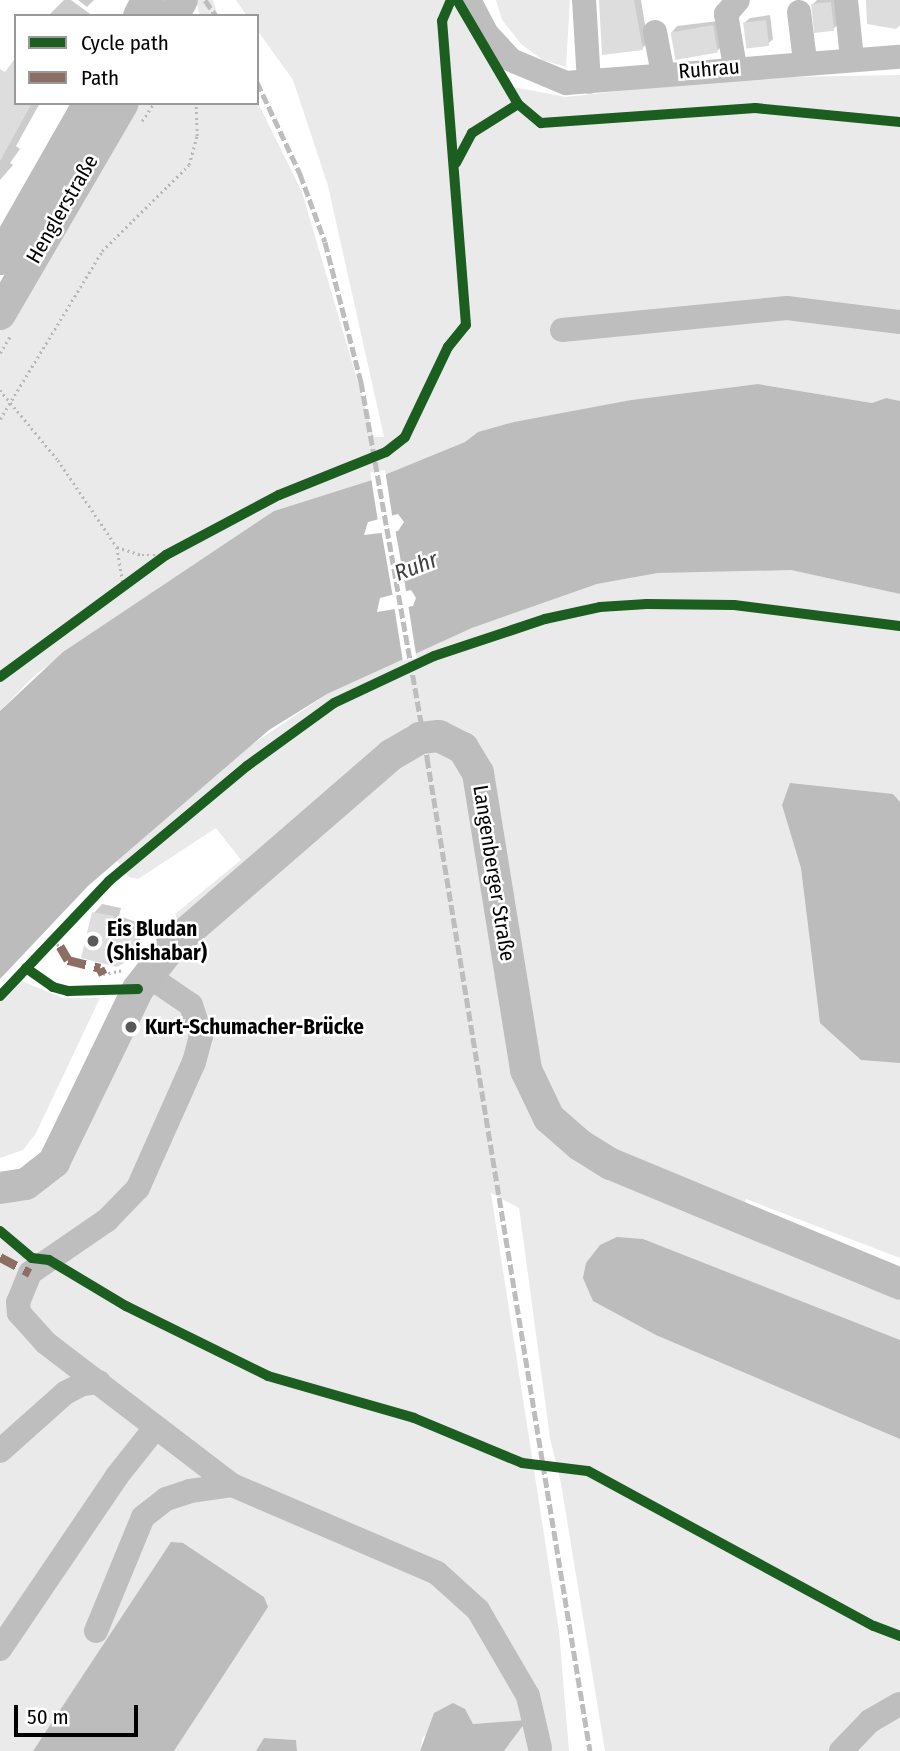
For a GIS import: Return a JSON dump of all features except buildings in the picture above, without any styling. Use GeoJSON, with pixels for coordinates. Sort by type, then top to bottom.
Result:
{"type":"FeatureCollection","features":[{"type":"Feature","properties":{"kind":"main road","name":"Henglerstraße"},"geometry":{"type":"LineString","coordinates":[[0,259],[88,105]]}},
{"type":"Feature","properties":{"kind":"main road","name":"Henglerstraße"},"geometry":{"type":"LineString","coordinates":[[0,314],[122,105]]}},
{"type":"Feature","properties":{"kind":"main road","name":"Langenberger Straße"},"geometry":{"type":"LineString","coordinates":[[0,1188],[33,1180],[58,1156],[147,975],[212,907],[391,755],[420,738],[447,738],[466,751],[478,773],[526,1070],[549,1118],[580,1145],[611,1164],[900,1284]]}},
{"type":"Feature","properties":{"kind":"street","name":"Ruhrau"},"geometry":{"type":"LineString","coordinates":[[469,0],[487,34],[521,65],[566,83],[804,61],[900,57]]}},
{"type":"Feature","properties":{"kind":"street"},"geometry":{"type":"LineString","coordinates":[[486,0],[521,65]]}},
{"type":"Feature","properties":{"kind":"street"},"geometry":{"type":"LineString","coordinates":[[584,0],[589,82]]}},
{"type":"Feature","properties":{"kind":"street"},"geometry":{"type":"LineString","coordinates":[[716,0],[731,67]]}},
{"type":"Feature","properties":{"kind":"street"},"geometry":{"type":"LineString","coordinates":[[731,67],[726,14],[738,0]]}},
{"type":"Feature","properties":{"kind":"street"},"geometry":{"type":"LineString","coordinates":[[846,0],[858,59]]}},
{"type":"Feature","properties":{"kind":"street"},"geometry":{"type":"LineString","coordinates":[[858,59],[862,0]]}},
{"type":"Feature","properties":{"kind":"street"},"geometry":{"type":"LineString","coordinates":[[799,12],[804,61]]}},
{"type":"Feature","properties":{"kind":"street"},"geometry":{"type":"LineString","coordinates":[[655,32],[663,74]]}},
{"type":"Feature","properties":{"kind":"street"},"geometry":{"type":"LineString","coordinates":[[562,330],[787,308],[900,322]]}},
{"type":"Feature","properties":{"kind":"street"},"geometry":{"type":"LineString","coordinates":[[147,975],[191,1005],[201,1037],[194,1062],[138,1188],[107,1220],[30,1273],[18,1302],[19,1313],[33,1332],[232,1485],[437,1573],[478,1610],[528,1696],[539,1750]]}},
{"type":"Feature","properties":{"kind":"street"},"geometry":{"type":"LineString","coordinates":[[0,1451],[65,1393],[83,1384],[99,1382]]}},
{"type":"Feature","properties":{"kind":"street"},"geometry":{"type":"LineString","coordinates":[[0,1649],[117,1476],[155,1428]]}},
{"type":"Feature","properties":{"kind":"street"},"geometry":{"type":"LineString","coordinates":[[96,1631],[143,1517],[166,1499],[190,1491],[232,1485]]}},
{"type":"Feature","properties":{"kind":"street"},"geometry":{"type":"LineString","coordinates":[[841,1751],[870,1721],[900,1704]]}},
{"type":"Feature","properties":{"kind":"path"},"geometry":{"type":"LineString","coordinates":[[0,419],[13,401],[73,293],[102,251],[189,165],[197,136],[196,105]]}},
{"type":"Feature","properties":{"kind":"path"},"geometry":{"type":"LineString","coordinates":[[0,390],[13,401],[117,547],[124,589],[166,555],[142,555],[117,547]]}},
{"type":"Feature","properties":{"kind":"shaded area"},"geometry":{"type":"Polygon","coordinates":[[[196,0],[213,0],[217,14],[200,14],[196,0]]]}},
{"type":"Feature","properties":{"kind":"shaded area"},"geometry":{"type":"Polygon","coordinates":[[[236,0],[453,0],[513,87],[566,97],[733,78],[900,75],[900,401],[886,398],[872,403],[758,384],[631,400],[478,432],[465,442],[372,480],[274,511],[36,674],[0,711],[0,319],[128,105],[259,105],[302,192],[374,437],[384,437],[328,186],[293,80],[259,33],[259,14],[246,14],[236,0]]]}},
{"type":"Feature","properties":{"kind":"shaded area"},"geometry":{"type":"Polygon","coordinates":[[[496,0],[570,0],[566,67],[543,60],[521,44],[502,20],[496,0]]]}},
{"type":"Feature","properties":{"kind":"shaded area"},"geometry":{"type":"Polygon","coordinates":[[[739,568],[792,570],[900,594],[900,1258],[746,1199],[737,1228],[900,1291],[900,1751],[605,1751],[561,1484],[550,1438],[519,1208],[491,1193],[559,1631],[569,1751],[504,1751],[526,1721],[473,1724],[464,1709],[423,1737],[420,1751],[297,1751],[296,1740],[265,1738],[256,1751],[0,1751],[0,1199],[37,1191],[177,920],[175,914],[241,860],[216,828],[138,879],[129,877],[117,861],[238,754],[327,694],[472,628],[597,584],[658,573],[739,568]]]}},
{"type":"Feature","properties":{"kind":"shaded area"},"geometry":{"type":"Polygon","coordinates":[[[19,980],[63,998],[100,998],[36,1133],[23,1150],[0,1158],[0,1000],[19,980]]]}},
{"type":"Feature","properties":{"kind":"water","name":"Ruhr"},"geometry":{"type":"Polygon","coordinates":[[[758,384],[872,403],[886,398],[900,401],[900,594],[791,570],[658,573],[597,584],[472,628],[327,694],[269,730],[88,886],[0,979],[0,711],[63,652],[274,511],[372,480],[465,442],[478,432],[514,422],[631,400],[758,384]],[[398,514],[368,522],[364,535],[398,531],[404,522],[398,514]],[[411,590],[380,598],[377,612],[413,606],[416,598],[411,590]]]}},
{"type":"Feature","properties":{"kind":"water"},"geometry":{"type":"Polygon","coordinates":[[[790,783],[893,794],[900,802],[900,1063],[861,1060],[820,1023],[801,868],[782,805],[790,783]]]}},
{"type":"Feature","properties":{"kind":"water"},"geometry":{"type":"Polygon","coordinates":[[[617,1237],[643,1239],[900,1340],[900,1439],[656,1335],[593,1301],[583,1278],[586,1263],[600,1245],[617,1237]]]}},
{"type":"Feature","properties":{"kind":"water"},"geometry":{"type":"Polygon","coordinates":[[[171,1542],[183,1543],[264,1597],[268,1607],[174,1751],[33,1751],[171,1542]]]}},
{"type":"Feature","properties":{"kind":"water"},"geometry":{"type":"Polygon","coordinates":[[[453,1703],[465,1709],[473,1724],[527,1720],[504,1751],[420,1751],[434,1713],[453,1703]]]}},
{"type":"Feature","properties":{"kind":"water"},"geometry":{"type":"Polygon","coordinates":[[[264,1738],[296,1740],[297,1751],[256,1751],[264,1738]]]}},
{"type":"Feature","properties":{"kind":"pier"},"geometry":{"type":"Polygon","coordinates":[[[385,470],[393,518],[378,521],[370,472],[385,470]]]}},
{"type":"Feature","properties":{"kind":"pier"},"geometry":{"type":"Polygon","coordinates":[[[395,528],[407,594],[393,596],[381,530],[395,528]]]}},
{"type":"Feature","properties":{"kind":"pier"},"geometry":{"type":"Polygon","coordinates":[[[408,604],[417,658],[403,661],[394,606],[408,604]]]}},
{"type":"Feature","properties":{"kind":"railway"},"geometry":{"type":"LineString","coordinates":[[205,0],[215,14]]}},
{"type":"Feature","properties":{"kind":"railway"},"geometry":{"type":"LineString","coordinates":[[259,86],[300,174],[325,242],[361,382],[427,758],[590,1751]]}},
{"type":"Feature","properties":{"kind":"marked path"},"geometry":{"type":"LineString","coordinates":[[60,946],[68,960],[100,968],[103,974]]}},
{"type":"Feature","properties":{"kind":"marked path"},"geometry":{"type":"LineString","coordinates":[[0,1257],[30,1273]]}},
{"type":"Feature","properties":{"kind":"cycle path"},"geometry":{"type":"LineString","coordinates":[[0,677],[166,555],[279,495],[386,452],[405,437],[448,347],[466,325],[442,21],[451,0]]}},
{"type":"Feature","properties":{"kind":"cycle path"},"geometry":{"type":"LineString","coordinates":[[457,0],[518,104],[541,123],[755,108],[900,122]]}},
{"type":"Feature","properties":{"kind":"cycle path"},"geometry":{"type":"LineString","coordinates":[[456,163],[472,133],[518,104]]}},
{"type":"Feature","properties":{"kind":"cycle path"},"geometry":{"type":"LineString","coordinates":[[0,996],[109,881],[247,766],[334,703],[434,656],[545,619],[600,607],[647,604],[734,605],[900,626]]}},
{"type":"Feature","properties":{"kind":"cycle path"},"geometry":{"type":"LineString","coordinates":[[26,968],[53,987],[68,991],[138,989]]}},
{"type":"Feature","properties":{"kind":"cycle path"},"geometry":{"type":"LineString","coordinates":[[0,1231],[32,1258],[49,1260],[126,1306],[268,1376],[414,1418],[522,1463],[588,1471],[874,1626],[900,1636]]}},
{"type":"Feature","properties":{"kind":"place","name":"Eis Bludan (Shishabar)"},"geometry":{"type":"Point","coordinates":[93,941]}},
{"type":"Feature","properties":{"kind":"place","name":"Kurt-Schumacher-Brücke"},"geometry":{"type":"Point","coordinates":[131,1027]}}]}
